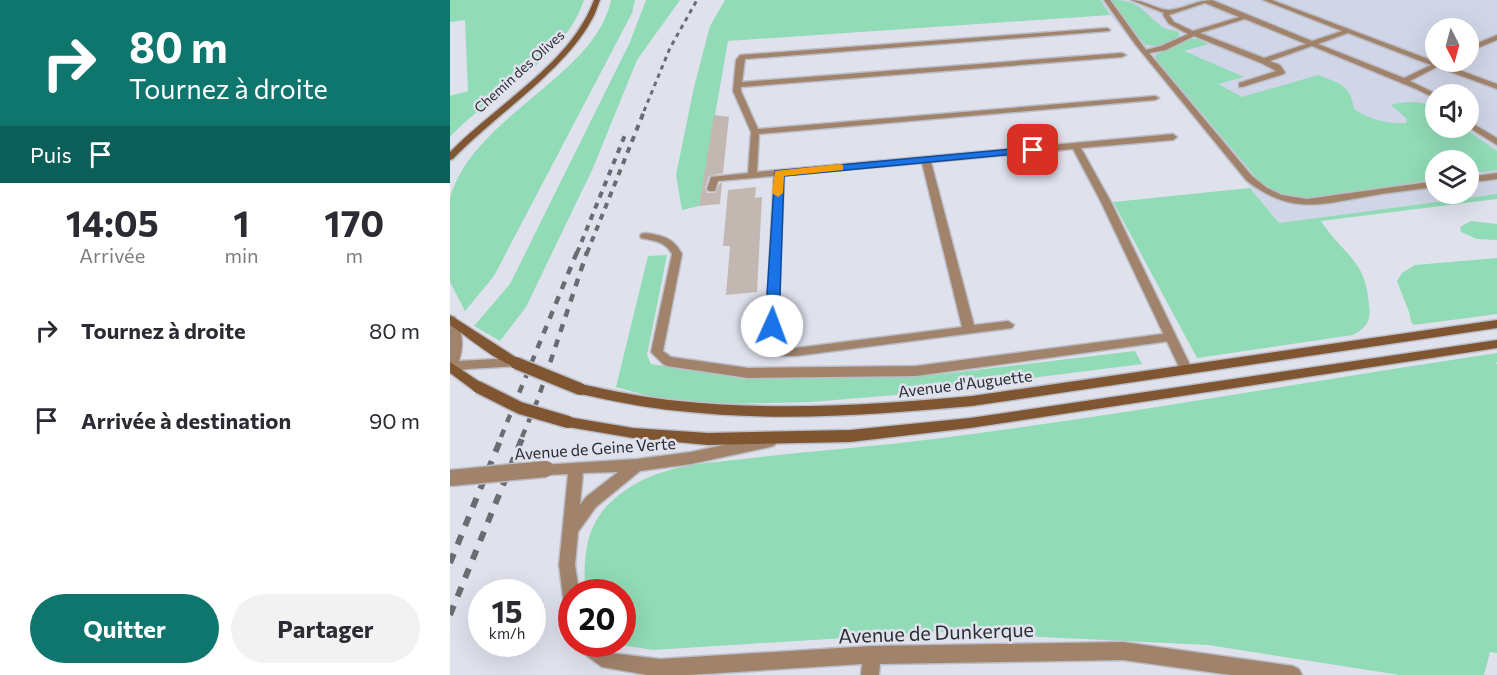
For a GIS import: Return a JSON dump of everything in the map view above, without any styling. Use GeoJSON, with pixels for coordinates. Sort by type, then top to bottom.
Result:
{"type":"FeatureCollection","features":[{"type":"Feature","properties":{"kind":"main road","name":"Chemin des Olives"},"geometry":{"type":"LineString","coordinates":[[450,157],[471,134],[574,42],[591,16],[597,0]]}},
{"type":"Feature","properties":{"kind":"main road"},"geometry":{"type":"LineString","coordinates":[[451,320],[492,357]]}},
{"type":"Feature","properties":{"kind":"main road","name":"Avenue d'Auguette"},"geometry":{"type":"LineString","coordinates":[[516,363],[580,389],[647,404],[759,413],[826,411],[899,408],[972,401],[1497,324]]}},
{"type":"Feature","properties":{"kind":"main road"},"geometry":{"type":"LineString","coordinates":[[450,367],[478,387],[520,408],[568,422],[633,433],[708,439],[777,439],[850,436],[970,423],[1497,344]]}},
{"type":"Feature","properties":{"kind":"street"},"geometry":{"type":"LineString","coordinates":[[1107,0],[1145,52],[1249,178],[1269,193],[1285,200],[1322,204],[1371,193],[1425,186]]}},
{"type":"Feature","properties":{"kind":"street"},"geometry":{"type":"LineString","coordinates":[[1134,0],[1168,12],[1208,0],[1425,90]]}},
{"type":"Feature","properties":{"kind":"street"},"geometry":{"type":"LineString","coordinates":[[1266,0],[1425,58]]}},
{"type":"Feature","properties":{"kind":"street"},"geometry":{"type":"LineString","coordinates":[[1168,12],[1166,15],[1171,23],[1264,61],[1277,67],[1281,72],[1242,85]]}},
{"type":"Feature","properties":{"kind":"street"},"geometry":{"type":"LineString","coordinates":[[1145,52],[1163,48],[1194,33],[1245,17]]}},
{"type":"Feature","properties":{"kind":"street"},"geometry":{"type":"LineString","coordinates":[[752,175],[755,132],[737,92],[740,60],[743,57],[1107,30]]}},
{"type":"Feature","properties":{"kind":"street"},"geometry":{"type":"LineString","coordinates":[[1264,61],[1348,31]]}},
{"type":"Feature","properties":{"kind":"street"},"geometry":{"type":"LineString","coordinates":[[1479,45],[1497,37]]}},
{"type":"Feature","properties":{"kind":"street"},"geometry":{"type":"LineString","coordinates":[[737,85],[1122,55]]}},
{"type":"Feature","properties":{"kind":"street"},"geometry":{"type":"LineString","coordinates":[[1404,81],[1425,70]]}},
{"type":"Feature","properties":{"kind":"street"},"geometry":{"type":"LineString","coordinates":[[1461,72],[1497,87]]}},
{"type":"Feature","properties":{"kind":"street"},"geometry":{"type":"LineString","coordinates":[[755,132],[1155,98]]}},
{"type":"Feature","properties":{"kind":"street"},"geometry":{"type":"LineString","coordinates":[[1479,130],[1497,142]]}},
{"type":"Feature","properties":{"kind":"street"},"geometry":{"type":"LineString","coordinates":[[712,189],[714,179],[1173,137]]}},
{"type":"Feature","properties":{"kind":"street"},"geometry":{"type":"LineString","coordinates":[[1076,146],[1106,202],[1185,369]]}},
{"type":"Feature","properties":{"kind":"street"},"geometry":{"type":"LineString","coordinates":[[926,160],[969,330]]}},
{"type":"Feature","properties":{"kind":"street"},"geometry":{"type":"LineString","coordinates":[[779,173],[771,348],[778,351],[796,352],[1008,325]]}},
{"type":"Feature","properties":{"kind":"street"},"geometry":{"type":"LineString","coordinates":[[1479,178],[1497,176]]}},
{"type":"Feature","properties":{"kind":"street"},"geometry":{"type":"LineString","coordinates":[[645,236],[662,238],[672,243],[677,254],[657,352],[667,361],[677,363],[748,373],[916,371],[1170,337]]}},
{"type":"Feature","properties":{"kind":"street"},"geometry":{"type":"LineString","coordinates":[[450,367],[457,348],[458,336],[451,320]]}},
{"type":"Feature","properties":{"kind":"street"},"geometry":{"type":"LineString","coordinates":[[450,367],[492,357],[516,363]]}},
{"type":"Feature","properties":{"kind":"street","name":"Avenue de Geine Verte"},"geometry":{"type":"LineString","coordinates":[[450,478],[546,469],[636,465],[691,458],[777,439]]}},
{"type":"Feature","properties":{"kind":"street"},"geometry":{"type":"LineString","coordinates":[[571,530],[591,502],[636,465]]}},
{"type":"Feature","properties":{"kind":"street"},"geometry":{"type":"LineString","coordinates":[[569,579],[567,565],[576,468]]}},
{"type":"Feature","properties":{"kind":"street","name":"Avenue de Dunkerque"},"geometry":{"type":"LineString","coordinates":[[603,657],[608,661],[660,668],[872,655],[1123,651],[1293,675]]}},
{"type":"Feature","properties":{"kind":"street"},"geometry":{"type":"LineString","coordinates":[[870,675],[872,655]]}},
{"type":"Feature","properties":{"kind":"shaded area"},"geometry":{"type":"Polygon","coordinates":[[[1101,0],[1497,0],[1497,194],[1479,196],[1479,150],[1425,150],[1425,204],[1279,223],[1110,15],[1101,0]]]}},
{"type":"Feature","properties":{"kind":"green space"},"geometry":{"type":"Polygon","coordinates":[[[450,0],[584,0],[574,22],[560,42],[525,75],[467,120],[450,137],[450,96],[468,91],[465,20],[450,22],[450,0]]]}},
{"type":"Feature","properties":{"kind":"green space"},"geometry":{"type":"Polygon","coordinates":[[[611,0],[635,0],[632,13],[494,276],[465,311],[450,282],[450,198],[463,169],[483,143],[507,119],[560,74],[583,51],[601,27],[611,0]]]}},
{"type":"Feature","properties":{"kind":"green space"},"geometry":{"type":"Polygon","coordinates":[[[646,0],[680,0],[637,60],[593,168],[526,307],[500,341],[474,326],[510,284],[630,42],[646,0]]]}},
{"type":"Feature","properties":{"kind":"green space"},"geometry":{"type":"Polygon","coordinates":[[[725,0],[1101,0],[1110,15],[728,41],[699,206],[682,210],[676,175],[694,87],[710,26],[725,0]]]}},
{"type":"Feature","properties":{"kind":"green space"},"geometry":{"type":"Polygon","coordinates":[[[1111,0],[1134,4],[1163,27],[1179,32],[1179,36],[1162,46],[1145,45],[1111,0]]]}},
{"type":"Feature","properties":{"kind":"green space"},"geometry":{"type":"Polygon","coordinates":[[[1189,39],[1197,39],[1208,44],[1184,51],[1244,77],[1218,84],[1242,97],[1318,75],[1343,86],[1350,94],[1354,109],[1378,121],[1406,123],[1407,119],[1391,105],[1413,102],[1425,104],[1425,138],[1478,138],[1497,151],[1497,170],[1479,173],[1479,150],[1425,150],[1425,181],[1318,199],[1297,198],[1276,192],[1260,182],[1155,55],[1189,39]]]}},
{"type":"Feature","properties":{"kind":"green space"},"geometry":{"type":"Polygon","coordinates":[[[1250,188],[1279,223],[1425,204],[1457,204],[1321,221],[1358,267],[1367,290],[1369,319],[1362,329],[1353,335],[1197,358],[1113,202],[1250,188]]]}},
{"type":"Feature","properties":{"kind":"green space"},"geometry":{"type":"Polygon","coordinates":[[[1497,194],[1497,199],[1479,201],[1479,196],[1497,194]]]}},
{"type":"Feature","properties":{"kind":"green space"},"geometry":{"type":"Polygon","coordinates":[[[1471,221],[1497,224],[1497,240],[1477,239],[1461,232],[1460,227],[1471,221]]]}},
{"type":"Feature","properties":{"kind":"green space"},"geometry":{"type":"Polygon","coordinates":[[[667,255],[647,355],[651,364],[745,379],[934,375],[1135,351],[1142,364],[907,394],[811,402],[727,404],[656,398],[616,387],[648,256],[667,255]]]}},
{"type":"Feature","properties":{"kind":"green space"},"geometry":{"type":"Polygon","coordinates":[[[1497,258],[1497,314],[1414,325],[1411,322],[1397,281],[1402,273],[1415,265],[1497,258]]]}},
{"type":"Feature","properties":{"kind":"green space"},"geometry":{"type":"Polygon","coordinates":[[[1497,353],[1495,363],[1497,364],[1497,653],[1490,652],[1484,675],[1400,675],[1208,645],[940,632],[653,650],[636,647],[636,579],[585,579],[587,544],[597,519],[617,496],[658,473],[715,462],[910,442],[1146,409],[1497,353]]]}},
{"type":"Feature","properties":{"kind":"building"},"geometry":{"type":"Polygon","coordinates":[[[714,115],[729,117],[723,173],[709,176],[705,188],[707,193],[715,193],[722,183],[720,204],[699,206],[714,115]]]}},
{"type":"Feature","properties":{"kind":"building"},"geometry":{"type":"Polygon","coordinates":[[[756,187],[755,198],[762,197],[757,292],[726,295],[730,246],[723,246],[728,190],[756,187]]]}},
{"type":"Feature","properties":{"kind":"railway"},"geometry":{"type":"LineString","coordinates":[[644,111],[670,48],[697,0]]}},
{"type":"Feature","properties":{"kind":"railway"},"geometry":{"type":"LineString","coordinates":[[587,253],[645,109]]}},
{"type":"Feature","properties":{"kind":"railway"},"geometry":{"type":"LineString","coordinates":[[577,253],[625,135]]}},
{"type":"Feature","properties":{"kind":"railway"},"geometry":{"type":"LineString","coordinates":[[501,437],[577,252]]}},
{"type":"Feature","properties":{"kind":"railway"},"geometry":{"type":"LineString","coordinates":[[522,437],[538,399],[587,252]]}},
{"type":"Feature","properties":{"kind":"railway"},"geometry":{"type":"LineString","coordinates":[[450,563],[502,436]]}},
{"type":"Feature","properties":{"kind":"railway"},"geometry":{"type":"LineString","coordinates":[[450,615],[523,436]]}},
{"type":"Feature","properties":{"kind":"slow traffic"},"geometry":{"type":"LineString","coordinates":[[778,193],[779,173],[840,167]]}},
{"type":"Feature","properties":{"kind":"route"},"geometry":{"type":"LineString","coordinates":[[772,326],[779,173],[1033,150]]}}]}
